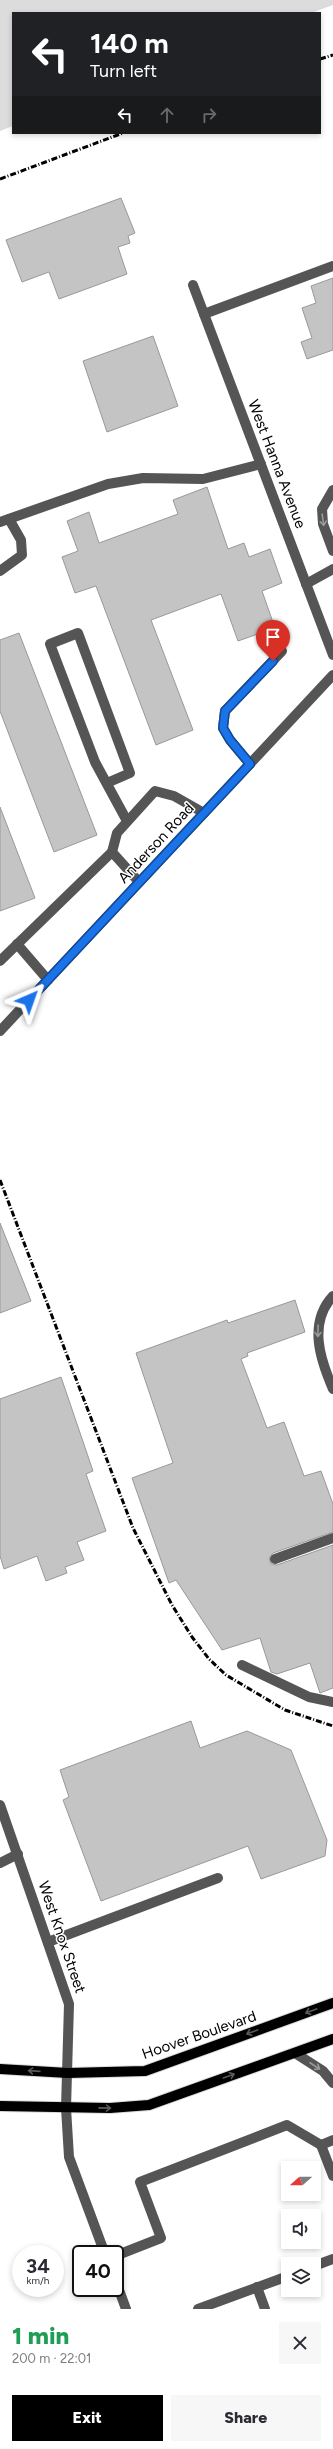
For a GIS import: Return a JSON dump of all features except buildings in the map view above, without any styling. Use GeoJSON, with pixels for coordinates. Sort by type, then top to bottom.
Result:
{"type":"FeatureCollection","features":[{"type":"Feature","properties":{"kind":"main road","name":"Hoover Boulevard"},"geometry":{"type":"LineString","coordinates":[[0,2069],[68,2074],[145,2071],[333,2003]]}},
{"type":"Feature","properties":{"kind":"main road"},"geometry":{"type":"LineString","coordinates":[[0,2106],[110,2108],[149,2105],[333,2039]]}},
{"type":"Feature","properties":{"kind":"street"},"geometry":{"type":"LineString","coordinates":[[204,314],[333,266]]}},
{"type":"Feature","properties":{"kind":"street","name":"West Hanna Avenue"},"geometry":{"type":"LineString","coordinates":[[193,285],[333,655]]}},
{"type":"Feature","properties":{"kind":"street"},"geometry":{"type":"LineString","coordinates":[[0,571],[22,555],[21,540],[5,521],[108,484],[143,478],[203,479],[261,464]]}},
{"type":"Feature","properties":{"kind":"street"},"geometry":{"type":"LineString","coordinates":[[333,490],[322,509],[323,524],[333,551]]}},
{"type":"Feature","properties":{"kind":"street"},"geometry":{"type":"LineString","coordinates":[[306,584],[333,569]]}},
{"type":"Feature","properties":{"kind":"street"},"geometry":{"type":"LineString","coordinates":[[107,783],[130,773],[78,633],[50,644],[94,762],[127,821]]}},
{"type":"Feature","properties":{"kind":"street"},"geometry":{"type":"LineString","coordinates":[[250,764],[230,740],[223,728],[225,711],[282,651]]}},
{"type":"Feature","properties":{"kind":"street","name":"Anderson Road"},"geometry":{"type":"LineString","coordinates":[[0,1031],[333,675]]}},
{"type":"Feature","properties":{"kind":"street"},"geometry":{"type":"LineString","coordinates":[[0,961],[112,852],[117,833],[155,791],[174,796],[204,813]]}},
{"type":"Feature","properties":{"kind":"street"},"geometry":{"type":"LineString","coordinates":[[112,852],[139,882]]}},
{"type":"Feature","properties":{"kind":"street"},"geometry":{"type":"LineString","coordinates":[[17,944],[48,980]]}},
{"type":"Feature","properties":{"kind":"street"},"geometry":{"type":"LineString","coordinates":[[333,1296],[322,1311],[317,1329],[319,1347],[333,1389]]}},
{"type":"Feature","properties":{"kind":"street"},"geometry":{"type":"LineString","coordinates":[[275,1559],[333,1538]]}},
{"type":"Feature","properties":{"kind":"street"},"geometry":{"type":"LineString","coordinates":[[242,1666],[309,1697],[333,1702]]}},
{"type":"Feature","properties":{"kind":"street","name":"West Knox Street"},"geometry":{"type":"LineString","coordinates":[[0,1805],[69,2004],[66,2108],[69,2157],[102,2245]]}},
{"type":"Feature","properties":{"kind":"street"},"geometry":{"type":"LineString","coordinates":[[0,1862],[18,1854]]}},
{"type":"Feature","properties":{"kind":"street"},"geometry":{"type":"LineString","coordinates":[[48,1942],[218,1878]]}},
{"type":"Feature","properties":{"kind":"street"},"geometry":{"type":"LineString","coordinates":[[295,2053],[323,2071],[333,2083]]}},
{"type":"Feature","properties":{"kind":"street"},"geometry":{"type":"LineString","coordinates":[[124,2252],[161,2238],[140,2182],[286,2125],[321,2145],[333,2176]]}},
{"type":"Feature","properties":{"kind":"street"},"geometry":{"type":"LineString","coordinates":[[321,2145],[333,2140]]}},
{"type":"Feature","properties":{"kind":"street"},"geometry":{"type":"LineString","coordinates":[[321,2263],[333,2259]]}},
{"type":"Feature","properties":{"kind":"street"},"geometry":{"type":"LineString","coordinates":[[198,2309],[281,2278]]}},
{"type":"Feature","properties":{"kind":"street"},"geometry":{"type":"LineString","coordinates":[[257,2287],[265,2309]]}},
{"type":"Feature","properties":{"kind":"street"},"geometry":{"type":"LineString","coordinates":[[122,2297],[126,2309]]}},
{"type":"Feature","properties":{"kind":"shaded area"},"geometry":{"type":"Polygon","coordinates":[[[0,0],[333,0],[333,5],[314,12],[12,12],[12,126],[0,131],[0,0]]]}},
{"type":"Feature","properties":{"kind":"railway"},"geometry":{"type":"LineString","coordinates":[[321,59],[333,55]]}},
{"type":"Feature","properties":{"kind":"railway"},"geometry":{"type":"LineString","coordinates":[[0,179],[120,134]]}},
{"type":"Feature","properties":{"kind":"railway"},"geometry":{"type":"LineString","coordinates":[[0,1180],[133,1528],[172,1605],[192,1637],[209,1659],[226,1675],[285,1710],[333,1726]]}},
{"type":"Feature","properties":{"kind":"route"},"geometry":{"type":"LineString","coordinates":[[29,1000],[250,764],[230,740],[223,728],[225,711],[273,661]]}}]}
